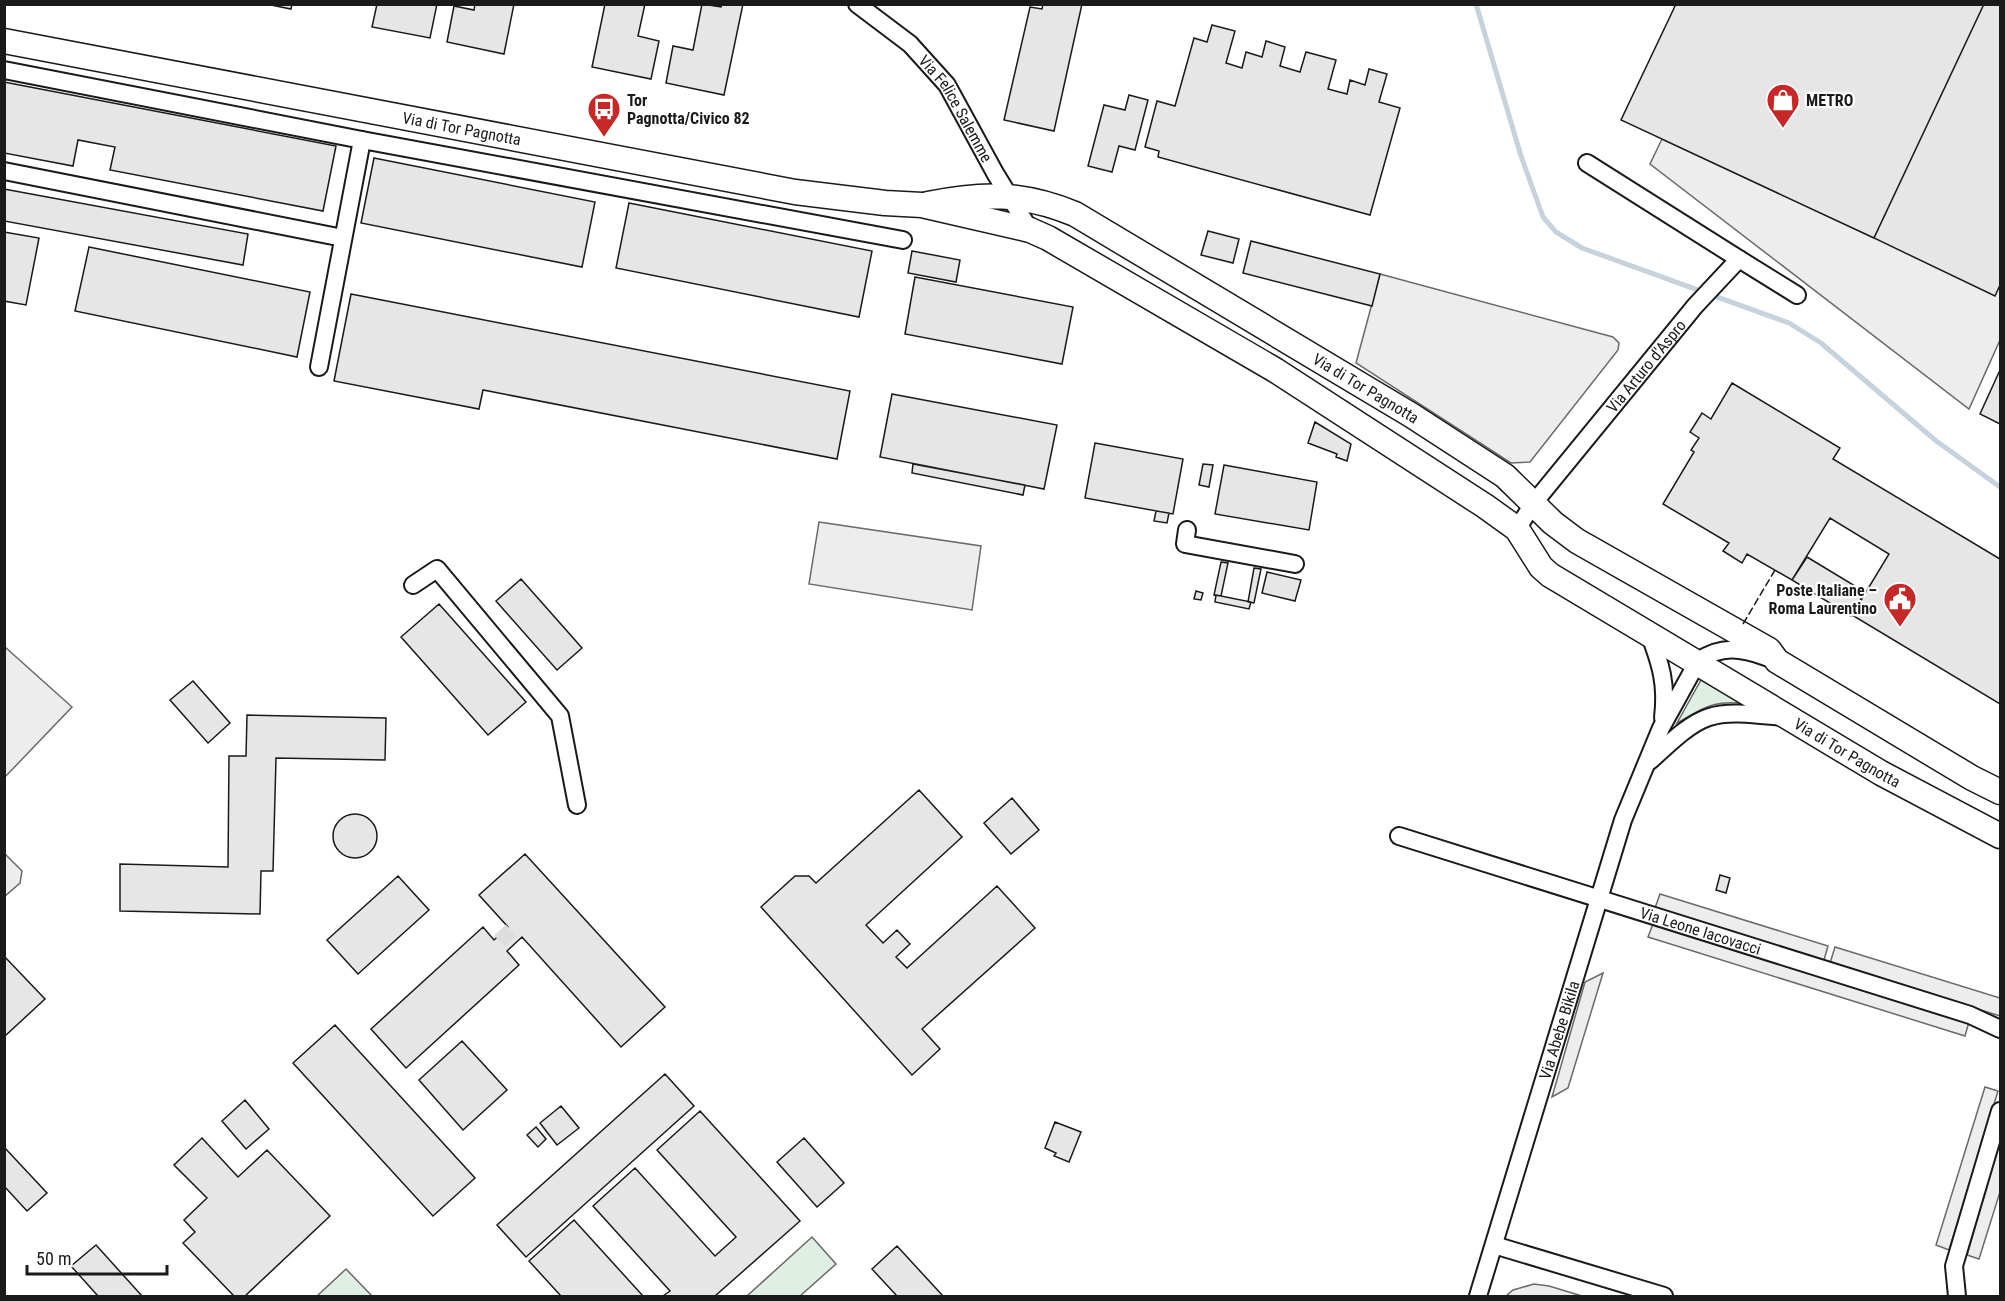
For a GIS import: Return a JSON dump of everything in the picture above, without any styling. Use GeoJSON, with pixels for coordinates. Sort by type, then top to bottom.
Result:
{"type":"FeatureCollection","features":[{"type":"Feature","properties":{"kind":"street","name":"Via Felice Salemme"},"geometry":{"type":"LineString","coordinates":[[857,4],[910,44],[947,85],[1030,230]]}},
{"type":"Feature","properties":{"kind":"street","name":"Via di Tor Pagnotta"},"geometry":{"type":"LineString","coordinates":[[4,41],[795,192],[922,205],[975,220],[1030,230],[1116,276],[1275,370],[1517,528],[1541,567],[1550,575],[1698,661],[1881,773],[2001,836]]}},
{"type":"Feature","properties":{"kind":"street"},"geometry":{"type":"LineString","coordinates":[[4,70],[362,140],[903,240]]}},
{"type":"Feature","properties":{"kind":"street"},"geometry":{"type":"LineString","coordinates":[[320,368],[362,140]]}},
{"type":"Feature","properties":{"kind":"street"},"geometry":{"type":"LineString","coordinates":[[1587,163],[1797,295]]}},
{"type":"Feature","properties":{"kind":"street"},"geometry":{"type":"LineString","coordinates":[[4,171],[343,238]]}},
{"type":"Feature","properties":{"kind":"street","name":"Via di Tor Pagnotta"},"geometry":{"type":"LineString","coordinates":[[922,205],[972,195],[1009,196],[1034,199],[1075,214],[1411,415],[1505,476],[1533,504],[1577,541],[1769,650],[1778,661]]}},
{"type":"Feature","properties":{"kind":"street","name":"Via Arturo d'Aspro"},"geometry":{"type":"LineString","coordinates":[[1517,528],[1533,504],[1697,304],[1739,259]]}},
{"type":"Feature","properties":{"kind":"street"},"geometry":{"type":"LineString","coordinates":[[1187,530],[1185,544],[1295,564]]}},
{"type":"Feature","properties":{"kind":"street"},"geometry":{"type":"LineString","coordinates":[[413,585],[437,569],[560,716],[576,805]]}},
{"type":"Feature","properties":{"kind":"street","name":"Via Abebe Bikila"},"geometry":{"type":"LineString","coordinates":[[1649,633],[1666,693],[1661,728]]}},
{"type":"Feature","properties":{"kind":"street","name":"Via di Tor Pagnotta"},"geometry":{"type":"LineString","coordinates":[[1698,661],[1707,655],[1728,648],[1749,651],[1778,661],[1972,778],[2001,792]]}},
{"type":"Feature","properties":{"kind":"street","name":"Via Abebe Bikila"},"geometry":{"type":"LineString","coordinates":[[1478,1296],[1623,820],[1661,728],[1698,661]]}},
{"type":"Feature","properties":{"kind":"street","name":"Via Abebe Bikila"},"geometry":{"type":"LineString","coordinates":[[1645,766],[1683,731],[1708,716],[1737,712],[1791,718]]}},
{"type":"Feature","properties":{"kind":"street","name":"Via Leone Iacovacci"},"geometry":{"type":"LineString","coordinates":[[1399,836],[1970,1015],[2001,1029]]}},
{"type":"Feature","properties":{"kind":"street"},"geometry":{"type":"LineString","coordinates":[[1957,1296],[1954,1266],[2001,1111]]}},
{"type":"Feature","properties":{"kind":"street"},"geometry":{"type":"LineString","coordinates":[[1494,1245],[1664,1296]]}},
{"type":"Feature","properties":{"kind":"green space"},"geometry":{"type":"Polygon","coordinates":[[[1705,679],[1747,704],[1717,704],[1702,709],[1677,723],[1701,680],[1705,679]]]}},
{"type":"Feature","properties":{"kind":"green space"},"geometry":{"type":"Polygon","coordinates":[[[812,1237],[836,1264],[800,1296],[747,1296],[812,1237]]]}},
{"type":"Feature","properties":{"kind":"green space"},"geometry":{"type":"Polygon","coordinates":[[[346,1269],[372,1296],[317,1296],[346,1269]]]}},
{"type":"Feature","properties":{"kind":"shaded area"},"geometry":{"type":"Polygon","coordinates":[[[1984,5],[2000,5],[2000,340],[1969,409],[1650,164],[1662,139],[1874,238],[1984,5]]]}},
{"type":"Feature","properties":{"kind":"shaded area"},"geometry":{"type":"Polygon","coordinates":[[[1380,274],[1613,337],[1619,343],[1618,350],[1530,462],[1511,463],[1356,363],[1380,274]]]}},
{"type":"Feature","properties":{"kind":"shaded area"},"geometry":{"type":"Polygon","coordinates":[[[819,522],[981,546],[972,610],[809,584],[819,522]]]}},
{"type":"Feature","properties":{"kind":"shaded area"},"geometry":{"type":"Polygon","coordinates":[[[5,647],[72,707],[5,777],[5,647]]]}},
{"type":"Feature","properties":{"kind":"shaded area"},"geometry":{"type":"Polygon","coordinates":[[[5,854],[22,871],[20,883],[5,896],[5,854]]]}},
{"type":"Feature","properties":{"kind":"shaded area"},"geometry":{"type":"Polygon","coordinates":[[[1660,894],[1828,946],[1824,960],[1655,908],[1660,894]]]}},
{"type":"Feature","properties":{"kind":"shaded area"},"geometry":{"type":"Polygon","coordinates":[[[1653,924],[1969,1022],[1965,1036],[1648,937],[1653,924]]]}},
{"type":"Feature","properties":{"kind":"shaded area"},"geometry":{"type":"Polygon","coordinates":[[[1835,947],[2000,998],[2000,1016],[1830,963],[1835,947]]]}},
{"type":"Feature","properties":{"kind":"shaded area"},"geometry":{"type":"Polygon","coordinates":[[[1603,973],[1568,1088],[1552,1097],[1585,982],[1603,973]]]}},
{"type":"Feature","properties":{"kind":"shaded area"},"geometry":{"type":"Polygon","coordinates":[[[1985,1087],[1998,1091],[1949,1250],[1936,1245],[1985,1087]]]}},
{"type":"Feature","properties":{"kind":"shaded area"},"geometry":{"type":"Polygon","coordinates":[[[2000,1141],[2000,1192],[1979,1259],[1967,1255],[2000,1141]]]}},
{"type":"Feature","properties":{"kind":"shaded area"},"geometry":{"type":"Polygon","coordinates":[[[1534,1284],[1582,1296],[1506,1296],[1513,1290],[1534,1284]]]}},
{"type":"Feature","properties":{"kind":"building"},"geometry":{"type":"Polygon","coordinates":[[[266,4],[292,4],[291,9],[266,4]]]}},
{"type":"Feature","properties":{"kind":"building"},"geometry":{"type":"Polygon","coordinates":[[[377,4],[437,4],[430,38],[372,27],[377,4]]]}},
{"type":"Feature","properties":{"kind":"building"},"geometry":{"type":"Polygon","coordinates":[[[475,4],[514,4],[504,54],[447,42],[454,6],[474,10],[475,4]]]}},
{"type":"Feature","properties":{"kind":"building"},"geometry":{"type":"Polygon","coordinates":[[[605,4],[645,4],[638,36],[659,41],[651,79],[592,67],[605,4]]]}},
{"type":"Feature","properties":{"kind":"building"},"geometry":{"type":"Polygon","coordinates":[[[702,4],[721,7],[722,4],[743,4],[724,95],[666,83],[673,46],[693,50],[702,4]]]}},
{"type":"Feature","properties":{"kind":"building"},"geometry":{"type":"Polygon","coordinates":[[[1043,4],[1082,4],[1054,131],[1004,120],[1030,7],[1042,9],[1043,4]]]}},
{"type":"Feature","properties":{"kind":"building","name":"METRO"},"geometry":{"type":"Polygon","coordinates":[[[1676,4],[1984,4],[1874,238],[1621,120],[1676,4]]]}},
{"type":"Feature","properties":{"kind":"building"},"geometry":{"type":"Polygon","coordinates":[[[1984,4],[2000,4],[2000,285],[1995,296],[1874,238],[1984,4]]]}},
{"type":"Feature","properties":{"kind":"building"},"geometry":{"type":"Polygon","coordinates":[[[1212,25],[1235,31],[1226,63],[1242,68],[1246,52],[1262,57],[1266,41],[1285,47],[1280,66],[1300,72],[1306,52],[1336,60],[1328,89],[1347,94],[1350,80],[1365,85],[1369,69],[1387,74],[1379,102],[1400,108],[1370,215],[1158,157],[1159,151],[1145,147],[1157,101],[1175,106],[1194,38],[1207,42],[1212,25]]]}},
{"type":"Feature","properties":{"kind":"building"},"geometry":{"type":"Polygon","coordinates":[[[4,82],[336,146],[323,211],[110,170],[115,147],[78,140],[73,166],[4,153],[4,82]]]}},
{"type":"Feature","properties":{"kind":"building"},"geometry":{"type":"Polygon","coordinates":[[[1129,95],[1148,100],[1135,150],[1119,146],[1112,172],[1088,166],[1104,105],[1125,110],[1129,95]]]}},
{"type":"Feature","properties":{"kind":"building"},"geometry":{"type":"Polygon","coordinates":[[[374,158],[595,202],[582,267],[361,223],[374,158]]]}},
{"type":"Feature","properties":{"kind":"building"},"geometry":{"type":"Polygon","coordinates":[[[4,189],[248,234],[243,265],[4,221],[4,189]]]}},
{"type":"Feature","properties":{"kind":"building"},"geometry":{"type":"Polygon","coordinates":[[[629,203],[872,251],[859,317],[616,268],[629,203]]]}},
{"type":"Feature","properties":{"kind":"building"},"geometry":{"type":"Polygon","coordinates":[[[1208,231],[1239,239],[1233,263],[1201,255],[1208,231]]]}},
{"type":"Feature","properties":{"kind":"building"},"geometry":{"type":"Polygon","coordinates":[[[4,232],[39,238],[26,305],[4,301],[4,232]]]}},
{"type":"Feature","properties":{"kind":"building"},"geometry":{"type":"Polygon","coordinates":[[[1251,241],[1380,274],[1372,306],[1243,273],[1251,241]]]}},
{"type":"Feature","properties":{"kind":"building"},"geometry":{"type":"Polygon","coordinates":[[[89,247],[310,292],[297,357],[75,311],[89,247]]]}},
{"type":"Feature","properties":{"kind":"building"},"geometry":{"type":"Polygon","coordinates":[[[912,251],[960,260],[956,282],[908,273],[912,251]]]}},
{"type":"Feature","properties":{"kind":"building"},"geometry":{"type":"Polygon","coordinates":[[[915,277],[1073,307],[1062,364],[905,334],[915,277]]]}},
{"type":"Feature","properties":{"kind":"building"},"geometry":{"type":"Polygon","coordinates":[[[351,294],[850,391],[837,459],[483,390],[479,409],[334,381],[351,294]]]}},
{"type":"Feature","properties":{"kind":"building"},"geometry":{"type":"Polygon","coordinates":[[[2000,370],[2000,424],[1980,414],[2000,370]]]}},
{"type":"Feature","properties":{"kind":"building"},"geometry":{"type":"Polygon","coordinates":[[[1732,383],[1840,448],[1833,459],[2000,559],[2000,704],[1852,615],[1889,554],[1830,518],[1792,580],[1747,554],[1742,563],[1723,551],[1729,543],[1663,504],[1694,452],[1691,450],[1699,438],[1690,432],[1702,413],[1711,419],[1732,383]]]}},
{"type":"Feature","properties":{"kind":"building"},"geometry":{"type":"Polygon","coordinates":[[[892,394],[1057,425],[1044,489],[880,457],[892,394]]]}},
{"type":"Feature","properties":{"kind":"building"},"geometry":{"type":"Polygon","coordinates":[[[1315,422],[1351,444],[1347,461],[1336,457],[1337,454],[1308,443],[1315,422]]]}},
{"type":"Feature","properties":{"kind":"building"},"geometry":{"type":"Polygon","coordinates":[[[1095,443],[1183,459],[1173,514],[1085,498],[1095,443]]]}},
{"type":"Feature","properties":{"kind":"building"},"geometry":{"type":"Polygon","coordinates":[[[913,464],[1025,485],[1023,495],[912,473],[913,464]]]}},
{"type":"Feature","properties":{"kind":"building"},"geometry":{"type":"Polygon","coordinates":[[[1203,464],[1213,465],[1209,487],[1199,485],[1203,464]]]}},
{"type":"Feature","properties":{"kind":"building"},"geometry":{"type":"Polygon","coordinates":[[[1224,465],[1317,482],[1309,530],[1215,514],[1224,465]]]}},
{"type":"Feature","properties":{"kind":"building"},"geometry":{"type":"Polygon","coordinates":[[[1156,511],[1169,513],[1167,523],[1154,521],[1156,511]]]}},
{"type":"Feature","properties":{"kind":"building"},"geometry":{"type":"Polygon","coordinates":[[[1807,557],[1865,592],[1851,616],[1792,580],[1807,557]]]}},
{"type":"Feature","properties":{"kind":"building"},"geometry":{"type":"Polygon","coordinates":[[[1221,562],[1228,563],[1221,596],[1214,595],[1221,562]]]}},
{"type":"Feature","properties":{"kind":"building"},"geometry":{"type":"Polygon","coordinates":[[[1254,568],[1261,569],[1254,603],[1248,602],[1254,568]]]}},
{"type":"Feature","properties":{"kind":"building"},"geometry":{"type":"Polygon","coordinates":[[[1267,572],[1301,580],[1295,601],[1262,593],[1267,572]]]}},
{"type":"Feature","properties":{"kind":"building"},"geometry":{"type":"Polygon","coordinates":[[[521,579],[582,648],[557,670],[496,601],[521,579]]]}},
{"type":"Feature","properties":{"kind":"building"},"geometry":{"type":"Polygon","coordinates":[[[1196,591],[1203,593],[1201,600],[1194,599],[1196,591]]]}},
{"type":"Feature","properties":{"kind":"building"},"geometry":{"type":"Polygon","coordinates":[[[1216,595],[1251,602],[1249,609],[1215,602],[1216,595]]]}},
{"type":"Feature","properties":{"kind":"building"},"geometry":{"type":"Polygon","coordinates":[[[439,604],[526,702],[488,735],[401,637],[439,604]]]}},
{"type":"Feature","properties":{"kind":"building"},"geometry":{"type":"Polygon","coordinates":[[[193,681],[230,723],[208,743],[170,700],[193,681]]]}},
{"type":"Feature","properties":{"kind":"building"},"geometry":{"type":"Polygon","coordinates":[[[247,715],[386,718],[385,760],[276,758],[273,871],[261,871],[260,914],[120,911],[120,864],[228,867],[229,756],[246,756],[247,715]]]}},
{"type":"Feature","properties":{"kind":"building"},"geometry":{"type":"Polygon","coordinates":[[[919,790],[962,837],[866,925],[883,943],[897,930],[910,944],[896,957],[907,968],[997,886],[1035,928],[922,1029],[940,1049],[912,1075],[761,907],[795,876],[809,876],[816,883],[919,790]]]}},
{"type":"Feature","properties":{"kind":"building"},"geometry":{"type":"Polygon","coordinates":[[[1012,798],[1039,830],[1011,854],[984,823],[1012,798]]]}},
{"type":"Feature","properties":{"kind":"building"},"geometry":{"type":"Polygon","coordinates":[[[355,814],[364,815],[371,820],[376,827],[376,845],[371,852],[364,857],[355,858],[346,857],[339,852],[334,845],[333,836],[334,827],[339,820],[346,815],[355,814]]]}},
{"type":"Feature","properties":{"kind":"building"},"geometry":{"type":"Polygon","coordinates":[[[525,854],[665,1007],[621,1047],[522,937],[507,951],[519,965],[406,1068],[371,1029],[483,927],[494,940],[508,927],[479,895],[525,854]]]}},
{"type":"Feature","properties":{"kind":"building"},"geometry":{"type":"Polygon","coordinates":[[[1720,875],[1730,878],[1726,893],[1716,890],[1720,875]]]}},
{"type":"Feature","properties":{"kind":"building"},"geometry":{"type":"Polygon","coordinates":[[[398,876],[429,910],[358,974],[327,940],[398,876]]]}},
{"type":"Feature","properties":{"kind":"building"},"geometry":{"type":"Polygon","coordinates":[[[4,956],[45,999],[5,1036],[4,1035],[4,956]]]}},
{"type":"Feature","properties":{"kind":"building"},"geometry":{"type":"Polygon","coordinates":[[[335,1025],[475,1178],[433,1216],[293,1063],[335,1025]]]}},
{"type":"Feature","properties":{"kind":"building"},"geometry":{"type":"Polygon","coordinates":[[[462,1041],[507,1090],[463,1130],[419,1080],[462,1041]]]}},
{"type":"Feature","properties":{"kind":"building"},"geometry":{"type":"Polygon","coordinates":[[[665,1074],[694,1106],[526,1257],[497,1225],[665,1074]]]}},
{"type":"Feature","properties":{"kind":"building"},"geometry":{"type":"Polygon","coordinates":[[[245,1100],[269,1129],[246,1149],[222,1121],[245,1100]]]}},
{"type":"Feature","properties":{"kind":"building"},"geometry":{"type":"Polygon","coordinates":[[[561,1106],[579,1128],[557,1145],[540,1123],[561,1106]]]}},
{"type":"Feature","properties":{"kind":"building"},"geometry":{"type":"Polygon","coordinates":[[[700,1111],[800,1221],[715,1296],[663,1296],[670,1291],[593,1206],[635,1168],[715,1256],[736,1237],[657,1150],[700,1111]]]}},
{"type":"Feature","properties":{"kind":"building"},"geometry":{"type":"Polygon","coordinates":[[[1055,1122],[1081,1132],[1069,1162],[1054,1156],[1056,1153],[1045,1148],[1055,1122]]]}},
{"type":"Feature","properties":{"kind":"building"},"geometry":{"type":"Polygon","coordinates":[[[536,1127],[546,1139],[538,1147],[527,1135],[536,1127]]]}},
{"type":"Feature","properties":{"kind":"building"},"geometry":{"type":"Polygon","coordinates":[[[202,1138],[238,1177],[267,1150],[330,1216],[245,1296],[234,1296],[183,1243],[195,1232],[184,1220],[207,1198],[174,1165],[202,1138]]]}},
{"type":"Feature","properties":{"kind":"building"},"geometry":{"type":"Polygon","coordinates":[[[804,1138],[844,1183],[817,1207],[777,1162],[804,1138]]]}},
{"type":"Feature","properties":{"kind":"building"},"geometry":{"type":"Polygon","coordinates":[[[4,1147],[47,1193],[27,1211],[4,1186],[4,1147]]]}},
{"type":"Feature","properties":{"kind":"building"},"geometry":{"type":"Polygon","coordinates":[[[574,1220],[643,1296],[561,1296],[529,1261],[574,1220]]]}},
{"type":"Feature","properties":{"kind":"building"},"geometry":{"type":"Polygon","coordinates":[[[96,1245],[142,1296],[98,1296],[71,1266],[96,1245]]]}},
{"type":"Feature","properties":{"kind":"building"},"geometry":{"type":"Polygon","coordinates":[[[897,1246],[943,1296],[897,1296],[872,1269],[897,1246]]]}},
{"type":"Feature","properties":{"kind":"waterway"},"geometry":{"type":"LineString","coordinates":[[1476,4],[1521,156],[1543,217],[1556,232],[1582,248],[1789,323],[1821,343],[1935,440],[2000,487]]}},
{"type":"Feature","properties":{"kind":"tunnel"},"geometry":{"type":"LineString","coordinates":[[500,930],[515,946]]}},
{"type":"Feature","properties":{"kind":"fence"},"geometry":{"type":"LineString","coordinates":[[1743,624],[1775,570]]}},
{"type":"Feature","properties":{"kind":"place","name":"METRO"},"geometry":{"type":"Point","coordinates":[1783,129]}},
{"type":"Feature","properties":{"kind":"place","name":"Tor Pagnotta/Civico 82"},"geometry":{"type":"Point","coordinates":[604,138]}},
{"type":"Feature","properties":{"kind":"place","name":"Poste Italiane – Roma Laurentino"},"geometry":{"type":"Point","coordinates":[1900,628]}}]}
